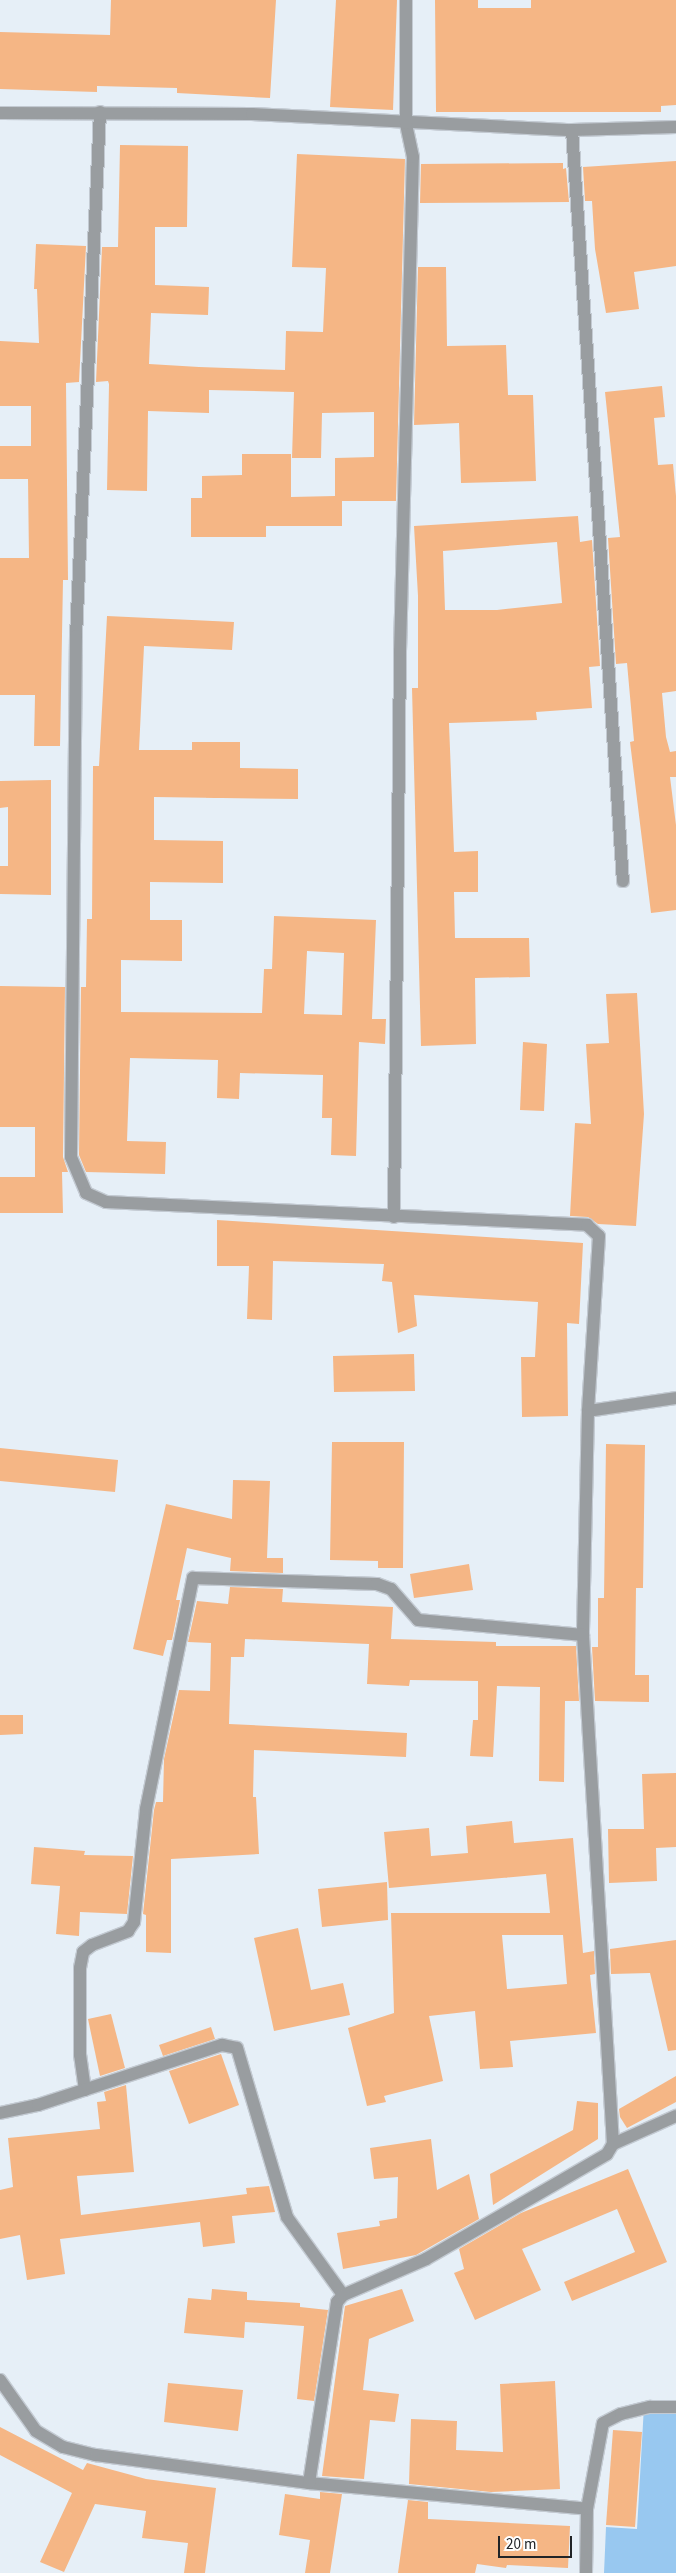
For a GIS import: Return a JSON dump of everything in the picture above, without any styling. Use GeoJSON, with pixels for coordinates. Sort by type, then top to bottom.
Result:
{"type":"FeatureCollection","features":[{"type":"Feature","properties":{"kind":"street"},"geometry":{"type":"LineString","coordinates":[[394,1217],[400,651],[413,157],[406,123],[406,0]]}},
{"type":"Feature","properties":{"kind":"street"},"geometry":{"type":"LineString","coordinates":[[100,112],[76,636],[71,1157],[86,1193],[106,1202],[587,1225],[596,1230],[599,1243],[588,1411],[583,1635],[609,2127],[613,2144]]}},
{"type":"Feature","properties":{"kind":"street"},"geometry":{"type":"LineString","coordinates":[[0,113],[252,114],[572,130],[676,126]]}},
{"type":"Feature","properties":{"kind":"street"},"geometry":{"type":"LineString","coordinates":[[572,130],[623,881]]}},
{"type":"Feature","properties":{"kind":"street"},"geometry":{"type":"LineString","coordinates":[[588,1411],[676,1398]]}},
{"type":"Feature","properties":{"kind":"street"},"geometry":{"type":"LineString","coordinates":[[85,2090],[80,2055],[80,1968],[83,1952],[92,1945],[128,1931],[134,1922],[146,1809],[193,1578],[377,1584],[391,1589],[418,1620],[583,1635]]}},
{"type":"Feature","properties":{"kind":"street"},"geometry":{"type":"LineString","coordinates":[[0,2113],[85,2090],[222,2045],[237,2048],[287,2217],[343,2296]]}},
{"type":"Feature","properties":{"kind":"street"},"geometry":{"type":"LineString","coordinates":[[309,2483],[337,2302],[343,2296],[426,2259],[607,2154],[613,2144],[676,2116]]}},
{"type":"Feature","properties":{"kind":"street"},"geometry":{"type":"LineString","coordinates":[[0,2380],[36,2432],[63,2447],[96,2455],[309,2483],[587,2509]]}},
{"type":"Feature","properties":{"kind":"street"},"geometry":{"type":"LineString","coordinates":[[586,2573],[587,2509],[603,2423],[621,2414],[650,2407],[676,2407]]}},
{"type":"Feature","properties":{"kind":"shaded area"},"geometry":{"type":"Polygon","coordinates":[[[676,2403],[676,2573],[604,2573],[606,2527],[637,2529],[644,2406],[676,2403]]]}},
{"type":"Feature","properties":{"kind":"building"},"geometry":{"type":"Polygon","coordinates":[[[111,0],[276,0],[270,98],[177,93],[177,88],[97,86],[97,92],[0,89],[0,32],[110,35],[111,0]]]}},
{"type":"Feature","properties":{"kind":"building"},"geometry":{"type":"Polygon","coordinates":[[[336,0],[397,0],[393,110],[330,107],[336,0]]]}},
{"type":"Feature","properties":{"kind":"building"},"geometry":{"type":"Polygon","coordinates":[[[435,0],[478,0],[478,8],[531,8],[531,0],[676,0],[676,105],[661,106],[661,112],[436,112],[435,0]]]}},
{"type":"Feature","properties":{"kind":"building"},"geometry":{"type":"Polygon","coordinates":[[[120,145],[188,146],[187,227],[155,227],[155,285],[209,287],[208,315],[151,313],[149,364],[199,367],[285,370],[286,331],[323,332],[326,268],[292,267],[297,154],[405,159],[396,501],[342,501],[342,526],[266,526],[266,537],[191,537],[191,498],[202,498],[202,476],[242,475],[242,454],[291,454],[291,497],[335,496],[335,458],[374,457],[374,412],[322,413],[321,458],[292,458],[294,392],[209,390],[209,413],[148,411],[147,491],[107,490],[109,384],[108,381],[96,382],[102,247],[118,247],[120,145]]]}},
{"type":"Feature","properties":{"kind":"building"},"geometry":{"type":"Polygon","coordinates":[[[676,161],[676,266],[634,272],[639,309],[606,313],[595,249],[592,201],[585,201],[583,167],[676,161]]]}},
{"type":"Feature","properties":{"kind":"building"},"geometry":{"type":"Polygon","coordinates":[[[563,163],[563,169],[566,168],[569,202],[420,203],[421,164],[563,163]]]}},
{"type":"Feature","properties":{"kind":"building"},"geometry":{"type":"Polygon","coordinates":[[[36,244],[86,246],[79,382],[66,383],[68,580],[63,580],[60,746],[34,746],[35,695],[0,695],[0,558],[29,558],[28,479],[0,479],[0,446],[31,446],[31,406],[0,406],[0,341],[39,343],[37,289],[34,289],[36,244]]]}},
{"type":"Feature","properties":{"kind":"building"},"geometry":{"type":"Polygon","coordinates":[[[418,267],[446,267],[447,346],[506,345],[508,395],[533,395],[536,481],[461,483],[459,423],[414,425],[418,267]]]}},
{"type":"Feature","properties":{"kind":"building"},"geometry":{"type":"Polygon","coordinates":[[[662,386],[665,417],[654,418],[658,465],[673,464],[676,496],[676,691],[662,693],[666,737],[670,752],[676,751],[676,777],[670,777],[676,825],[676,910],[651,913],[630,742],[634,741],[627,663],[616,664],[608,538],[620,537],[605,392],[662,386]]]}},
{"type":"Feature","properties":{"kind":"building"},"geometry":{"type":"Polygon","coordinates":[[[578,516],[580,542],[592,540],[600,666],[589,667],[592,708],[536,712],[537,720],[449,723],[454,852],[478,851],[478,892],[454,892],[455,938],[529,938],[530,977],[475,978],[476,1044],[421,1046],[412,688],[418,688],[418,596],[414,526],[578,516]],[[557,542],[443,551],[445,610],[497,610],[562,603],[557,542]]]}},
{"type":"Feature","properties":{"kind":"building"},"geometry":{"type":"Polygon","coordinates":[[[107,616],[234,622],[232,650],[144,646],[139,750],[192,750],[192,742],[240,742],[240,768],[298,769],[298,799],[154,797],[154,840],[223,841],[223,883],[150,882],[150,920],[182,920],[182,961],[121,960],[121,1012],[262,1013],[264,969],[272,969],[274,916],[376,920],[372,1019],[386,1019],[385,1044],[359,1042],[356,1156],[331,1155],[332,1118],[322,1118],[323,1075],[240,1073],[239,1099],[217,1098],[218,1060],[130,1058],[127,1141],[166,1142],[165,1174],[86,1172],[79,1155],[81,987],[86,987],[87,919],[92,919],[93,766],[99,766],[107,616]],[[307,951],[304,1014],[342,1015],[344,953],[307,951]]]}},
{"type":"Feature","properties":{"kind":"building"},"geometry":{"type":"Polygon","coordinates":[[[51,780],[51,895],[0,894],[0,866],[8,866],[8,807],[0,808],[0,781],[51,780]]]}},
{"type":"Feature","properties":{"kind":"building"},"geometry":{"type":"Polygon","coordinates":[[[0,986],[65,987],[63,1157],[68,1172],[62,1172],[63,1213],[0,1213],[0,1177],[35,1177],[35,1127],[0,1127],[0,986]]]}},
{"type":"Feature","properties":{"kind":"building"},"geometry":{"type":"Polygon","coordinates":[[[637,993],[644,1114],[636,1226],[598,1224],[588,1217],[570,1216],[575,1123],[591,1124],[586,1044],[609,1043],[606,994],[637,993]]]}},
{"type":"Feature","properties":{"kind":"building"},"geometry":{"type":"Polygon","coordinates":[[[523,1042],[547,1044],[544,1111],[520,1110],[523,1042]]]}},
{"type":"Feature","properties":{"kind":"building"},"geometry":{"type":"Polygon","coordinates":[[[217,1220],[583,1243],[579,1324],[567,1323],[568,1416],[522,1417],[521,1357],[535,1357],[538,1302],[414,1295],[417,1326],[398,1333],[392,1282],[382,1281],[384,1264],[273,1261],[272,1320],[247,1319],[249,1266],[217,1266],[217,1220]]]}},
{"type":"Feature","properties":{"kind":"building"},"geometry":{"type":"Polygon","coordinates":[[[414,1354],[415,1391],[334,1392],[333,1356],[414,1354]]]}},
{"type":"Feature","properties":{"kind":"building"},"geometry":{"type":"Polygon","coordinates":[[[332,1442],[404,1442],[403,1568],[378,1568],[378,1561],[330,1560],[332,1442]]]}},
{"type":"Feature","properties":{"kind":"building"},"geometry":{"type":"Polygon","coordinates":[[[606,1444],[645,1445],[643,1588],[636,1588],[635,1675],[649,1675],[649,1702],[595,1701],[592,1647],[598,1647],[598,1598],[604,1598],[606,1444]]]}},
{"type":"Feature","properties":{"kind":"building"},"geometry":{"type":"Polygon","coordinates":[[[0,1448],[118,1460],[115,1492],[0,1481],[0,1448]]]}},
{"type":"Feature","properties":{"kind":"building"},"geometry":{"type":"Polygon","coordinates":[[[233,1480],[270,1481],[267,1558],[283,1558],[283,1573],[230,1571],[231,1558],[187,1548],[176,1600],[180,1600],[172,1640],[167,1640],[163,1656],[133,1649],[166,1504],[232,1519],[233,1480]]]}},
{"type":"Feature","properties":{"kind":"building"},"geometry":{"type":"Polygon","coordinates":[[[469,1564],[473,1590],[414,1598],[410,1574],[469,1564]]]}},
{"type":"Feature","properties":{"kind":"building"},"geometry":{"type":"Polygon","coordinates":[[[230,1587],[283,1589],[282,1602],[393,1607],[391,1639],[496,1642],[496,1646],[576,1646],[579,1701],[565,1701],[564,1782],[539,1781],[540,1687],[497,1686],[493,1757],[470,1756],[473,1720],[478,1720],[478,1681],[410,1680],[409,1686],[367,1684],[369,1644],[245,1639],[244,1657],[231,1657],[229,1724],[407,1733],[406,1757],[254,1750],[253,1797],[256,1797],[259,1854],[171,1859],[171,1953],[146,1952],[146,1915],[143,1914],[154,1810],[156,1802],[163,1802],[164,1759],[179,1690],[210,1691],[211,1643],[188,1642],[197,1601],[228,1604],[230,1587]]]}},
{"type":"Feature","properties":{"kind":"building"},"geometry":{"type":"Polygon","coordinates":[[[0,1715],[23,1715],[23,1734],[0,1735],[0,1715]]]}},
{"type":"Feature","properties":{"kind":"building"},"geometry":{"type":"Polygon","coordinates":[[[676,1773],[676,1847],[656,1848],[657,1881],[609,1883],[608,1829],[644,1829],[642,1774],[676,1773]]]}},
{"type":"Feature","properties":{"kind":"building"},"geometry":{"type":"Polygon","coordinates":[[[512,1821],[514,1843],[573,1838],[583,1953],[594,1951],[595,1974],[590,1975],[596,2033],[510,2041],[513,2067],[480,2069],[475,2011],[429,2016],[443,2081],[384,2096],[386,2102],[367,2106],[348,2028],[394,2013],[391,1913],[550,1913],[546,1874],[389,1888],[384,1832],[429,1828],[431,1856],[468,1853],[466,1826],[512,1821]],[[502,1935],[507,1989],[567,1984],[563,1935],[502,1935]]]}},
{"type":"Feature","properties":{"kind":"building"},"geometry":{"type":"Polygon","coordinates":[[[34,1847],[85,1851],[84,1855],[133,1856],[127,1914],[80,1912],[79,1936],[56,1934],[60,1886],[31,1884],[34,1847]]]}},
{"type":"Feature","properties":{"kind":"building"},"geometry":{"type":"Polygon","coordinates":[[[387,1882],[388,1920],[322,1927],[318,1889],[387,1882]]]}},
{"type":"Feature","properties":{"kind":"building"},"geometry":{"type":"Polygon","coordinates":[[[298,1928],[311,1990],[343,1983],[350,2015],[274,2031],[254,1938],[298,1928]]]}},
{"type":"Feature","properties":{"kind":"building"},"geometry":{"type":"Polygon","coordinates":[[[676,1940],[676,2050],[668,2051],[650,1973],[611,1974],[610,1949],[676,1940]]]}},
{"type":"Feature","properties":{"kind":"building"},"geometry":{"type":"Polygon","coordinates":[[[111,2014],[125,2068],[100,2076],[88,2019],[111,2014]]]}},
{"type":"Feature","properties":{"kind":"building"},"geometry":{"type":"Polygon","coordinates":[[[211,2027],[215,2039],[163,2056],[159,2045],[211,2027]]]}},
{"type":"Feature","properties":{"kind":"building"},"geometry":{"type":"Polygon","coordinates":[[[221,2054],[239,2105],[189,2124],[169,2071],[221,2054]]]}},
{"type":"Feature","properties":{"kind":"building"},"geometry":{"type":"Polygon","coordinates":[[[676,2076],[676,2102],[627,2128],[620,2117],[619,2109],[676,2076]]]}},
{"type":"Feature","properties":{"kind":"building"},"geometry":{"type":"Polygon","coordinates":[[[126,2085],[134,2172],[77,2176],[81,2215],[247,2194],[246,2188],[269,2186],[275,2212],[232,2216],[235,2243],[203,2247],[200,2222],[60,2239],[65,2274],[27,2280],[20,2235],[0,2239],[0,2190],[13,2187],[8,2138],[100,2129],[97,2102],[106,2101],[104,2092],[126,2085]]]}},
{"type":"Feature","properties":{"kind":"building"},"geometry":{"type":"Polygon","coordinates":[[[577,2101],[598,2103],[598,2139],[493,2205],[490,2174],[573,2130],[577,2101]]]}},
{"type":"Feature","properties":{"kind":"building"},"geometry":{"type":"Polygon","coordinates":[[[431,2139],[437,2190],[469,2174],[479,2219],[416,2255],[343,2269],[337,2233],[380,2226],[379,2221],[397,2218],[398,2177],[374,2179],[370,2148],[431,2139]]]}},
{"type":"Feature","properties":{"kind":"building"},"geometry":{"type":"Polygon","coordinates":[[[628,2169],[667,2262],[572,2301],[564,2282],[635,2252],[617,2209],[522,2249],[541,2290],[475,2320],[454,2273],[464,2269],[459,2249],[521,2213],[628,2169]]]}},
{"type":"Feature","properties":{"kind":"building"},"geometry":{"type":"Polygon","coordinates":[[[212,2289],[247,2292],[247,2300],[300,2303],[300,2307],[328,2310],[314,2401],[297,2399],[304,2326],[245,2322],[244,2338],[184,2333],[188,2298],[211,2300],[212,2289]]]}},
{"type":"Feature","properties":{"kind":"building"},"geometry":{"type":"Polygon","coordinates":[[[402,2289],[414,2321],[369,2339],[363,2390],[399,2394],[395,2422],[370,2420],[364,2479],[322,2476],[345,2306],[402,2289]]]}},
{"type":"Feature","properties":{"kind":"building"},"geometry":{"type":"Polygon","coordinates":[[[555,2381],[560,2489],[491,2492],[409,2484],[411,2419],[457,2421],[456,2450],[503,2452],[500,2384],[555,2381]]]}},
{"type":"Feature","properties":{"kind":"building"},"geometry":{"type":"Polygon","coordinates":[[[168,2383],[243,2390],[238,2431],[164,2422],[168,2383]]]}},
{"type":"Feature","properties":{"kind":"building"},"geometry":{"type":"Polygon","coordinates":[[[0,2427],[83,2470],[87,2463],[146,2479],[216,2488],[205,2573],[184,2573],[188,2543],[142,2538],[146,2511],[95,2504],[64,2572],[40,2562],[72,2493],[0,2455],[0,2427]]]}},
{"type":"Feature","properties":{"kind":"building"},"geometry":{"type":"Polygon","coordinates":[[[613,2430],[642,2432],[635,2527],[606,2525],[613,2430]]]}},
{"type":"Feature","properties":{"kind":"building"},"geometry":{"type":"Polygon","coordinates":[[[320,2492],[342,2494],[330,2573],[305,2573],[310,2540],[279,2535],[285,2494],[320,2499],[320,2492]]]}},
{"type":"Feature","properties":{"kind":"building"},"geometry":{"type":"Polygon","coordinates":[[[408,2500],[428,2502],[428,2519],[570,2526],[568,2568],[507,2565],[506,2568],[477,2564],[475,2573],[398,2573],[408,2500]]]}}]}
